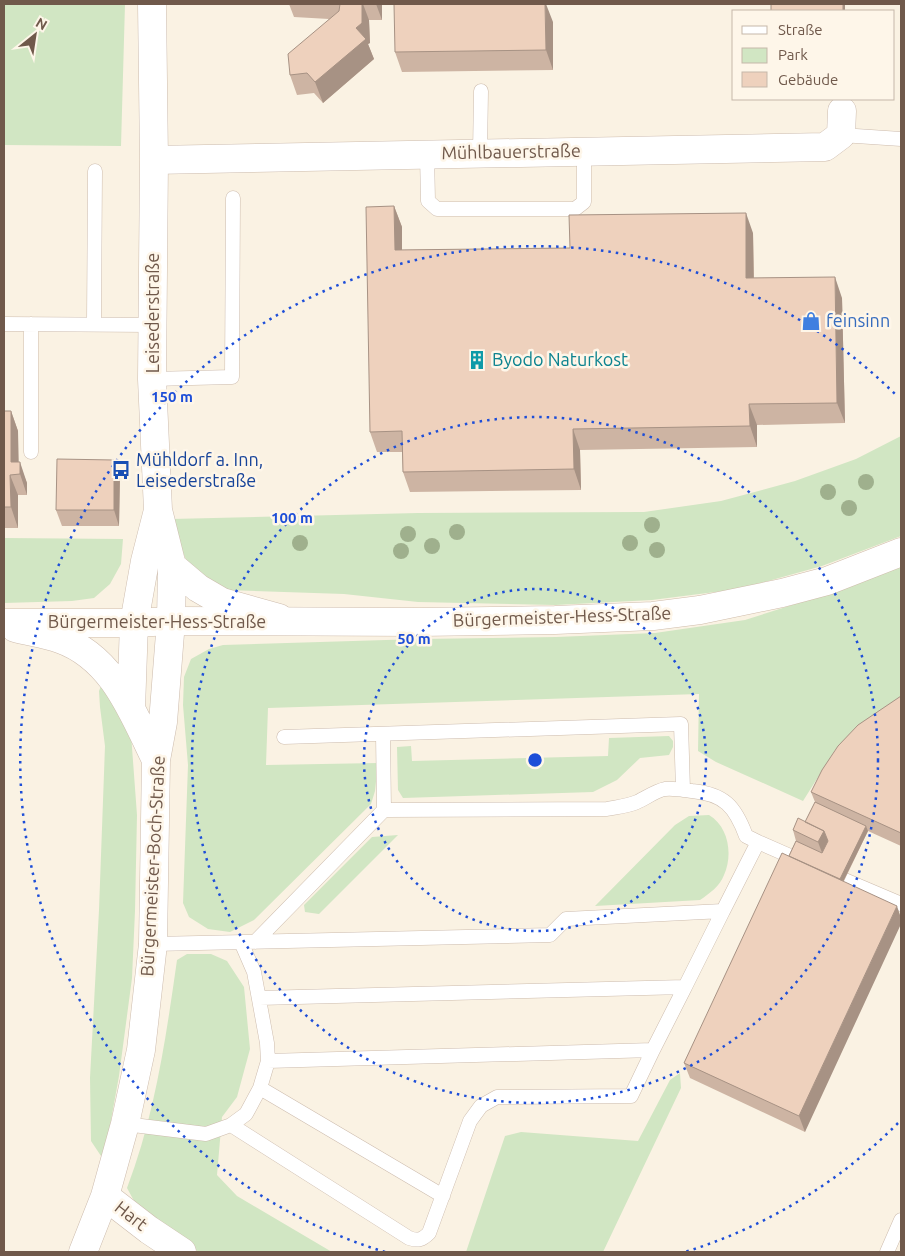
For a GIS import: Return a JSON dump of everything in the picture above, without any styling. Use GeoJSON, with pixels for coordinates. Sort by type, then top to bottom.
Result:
{"type":"FeatureCollection","features":[{"type":"Feature","properties":{"kind":"street","name":"Leisederstraße"},"geometry":{"type":"LineString","coordinates":[[152,4],[154,160],[152,379],[158,510],[172,566],[171,621]]}},
{"type":"Feature","properties":{"kind":"street","name":"Mühlbauerstraße"},"geometry":{"type":"LineString","coordinates":[[154,160],[825,147],[842,123]]}},
{"type":"Feature","properties":{"kind":"street"},"geometry":{"type":"LineString","coordinates":[[131,709],[134,623],[145,561],[158,510]]}},
{"type":"Feature","properties":{"kind":"street","name":"Bürgermeister-Hess-Straße"},"geometry":{"type":"LineString","coordinates":[[4,625],[171,621],[555,620],[654,616],[700,610],[782,593],[827,581],[901,552]]}},
{"type":"Feature","properties":{"kind":"street"},"geometry":{"type":"LineString","coordinates":[[172,566],[198,588],[222,602],[290,622]]}},
{"type":"Feature","properties":{"kind":"street","name":"Bürgermeister-Boch-Straße"},"geometry":{"type":"LineString","coordinates":[[83,1252],[105,1196],[125,1124],[141,1050],[153,944],[156,760],[163,722],[171,621]]}},
{"type":"Feature","properties":{"kind":"street"},"geometry":{"type":"LineString","coordinates":[[4,625],[61,639],[88,653],[104,666],[118,685],[156,760]]}},
{"type":"Feature","properties":{"kind":"street","name":"Hart"},"geometry":{"type":"LineString","coordinates":[[105,1196],[148,1230],[182,1252]]}},
{"type":"Feature","properties":{"kind":"lane"},"geometry":{"type":"LineString","coordinates":[[480,153],[481,91]]}},
{"type":"Feature","properties":{"kind":"lane"},"geometry":{"type":"LineString","coordinates":[[842,123],[901,139]]}},
{"type":"Feature","properties":{"kind":"lane"},"geometry":{"type":"LineString","coordinates":[[427,154],[428,200],[437,209],[575,209],[584,202],[584,151]]}},
{"type":"Feature","properties":{"kind":"lane"},"geometry":{"type":"LineString","coordinates":[[94,324],[95,171]]}},
{"type":"Feature","properties":{"kind":"lane"},"geometry":{"type":"LineString","coordinates":[[152,379],[232,377],[233,198]]}},
{"type":"Feature","properties":{"kind":"lane"},"geometry":{"type":"LineString","coordinates":[[4,324],[152,325]]}},
{"type":"Feature","properties":{"kind":"lane"},"geometry":{"type":"LineString","coordinates":[[31,324],[31,452]]}},
{"type":"Feature","properties":{"kind":"lane"},"geometry":{"type":"LineString","coordinates":[[284,737],[681,724],[683,790]]}},
{"type":"Feature","properties":{"kind":"lane"},"geometry":{"type":"LineString","coordinates":[[255,942],[384,810],[383,734]]}},
{"type":"Feature","properties":{"kind":"lane"},"geometry":{"type":"LineString","coordinates":[[384,810],[607,809],[635,803],[666,789],[707,792],[733,807],[746,836],[901,904]]}},
{"type":"Feature","properties":{"kind":"lane"},"geometry":{"type":"LineString","coordinates":[[231,1125],[409,1238],[418,1241],[424,1238],[429,1233],[470,1121],[481,1106],[497,1097],[630,1096],[758,842]]}},
{"type":"Feature","properties":{"kind":"lane"},"geometry":{"type":"LineString","coordinates":[[153,944],[550,935],[566,919],[723,912]]}},
{"type":"Feature","properties":{"kind":"lane"},"geometry":{"type":"LineString","coordinates":[[125,1124],[206,1134],[231,1125],[246,1114],[260,1088],[268,1061],[268,1044],[254,972],[240,942]]}},
{"type":"Feature","properties":{"kind":"lane"},"geometry":{"type":"LineString","coordinates":[[259,998],[685,987]]}},
{"type":"Feature","properties":{"kind":"lane"},"geometry":{"type":"LineString","coordinates":[[268,1061],[653,1050]]}},
{"type":"Feature","properties":{"kind":"lane"},"geometry":{"type":"LineString","coordinates":[[260,1088],[443,1196]]}},
{"type":"Feature","properties":{"kind":"lane"},"geometry":{"type":"LineString","coordinates":[[887,1252],[901,1220]]}},
{"type":"Feature","properties":{"kind":"green space"},"geometry":{"type":"Polygon","coordinates":[[[4,4],[125,4],[121,146],[4,145],[4,4]]]}},
{"type":"Feature","properties":{"kind":"green space"},"geometry":{"type":"Polygon","coordinates":[[[901,436],[901,536],[822,566],[739,589],[652,600],[555,605],[418,602],[344,594],[227,590],[189,566],[178,542],[171,519],[418,513],[644,512],[721,501],[795,481],[856,459],[901,436]]]}},
{"type":"Feature","properties":{"kind":"green space"},"geometry":{"type":"Polygon","coordinates":[[[4,538],[123,539],[121,564],[110,584],[94,598],[72,601],[4,603],[4,538]]]}},
{"type":"Feature","properties":{"kind":"green space"},"geometry":{"type":"Polygon","coordinates":[[[901,567],[901,698],[858,728],[835,750],[803,801],[716,762],[698,751],[699,694],[268,708],[266,765],[378,763],[375,791],[371,804],[254,920],[230,932],[208,929],[189,917],[183,903],[188,765],[183,705],[184,677],[191,659],[209,649],[223,645],[655,633],[745,620],[846,588],[901,567]]]}},
{"type":"Feature","properties":{"kind":"green space"},"geometry":{"type":"Polygon","coordinates":[[[103,681],[131,734],[137,815],[132,978],[119,1076],[106,1148],[101,1156],[91,1141],[90,1078],[105,746],[99,691],[103,681]]]}},
{"type":"Feature","properties":{"kind":"green space"},"geometry":{"type":"Polygon","coordinates":[[[669,736],[673,741],[673,747],[669,755],[640,758],[617,780],[593,792],[403,798],[398,790],[397,747],[411,746],[412,761],[608,756],[609,738],[669,736]]]}},
{"type":"Feature","properties":{"kind":"green space"},"geometry":{"type":"Polygon","coordinates":[[[709,815],[716,820],[725,834],[728,859],[727,867],[720,883],[700,900],[595,906],[675,825],[689,816],[709,815]]]}},
{"type":"Feature","properties":{"kind":"green space"},"geometry":{"type":"Polygon","coordinates":[[[398,835],[319,914],[305,912],[304,905],[372,837],[398,835]]]}},
{"type":"Feature","properties":{"kind":"green space"},"geometry":{"type":"Polygon","coordinates":[[[187,954],[211,954],[227,961],[244,987],[250,1049],[237,1097],[222,1117],[217,1175],[237,1196],[332,1252],[199,1252],[156,1224],[139,1210],[127,1188],[137,1160],[152,1104],[164,1047],[177,960],[187,954]]]}},
{"type":"Feature","properties":{"kind":"green space"},"geometry":{"type":"Polygon","coordinates":[[[680,1073],[681,1088],[603,1252],[466,1252],[505,1136],[521,1132],[638,1141],[670,1080],[680,1073]]]}},
{"type":"Feature","properties":{"kind":"building"},"geometry":{"type":"Polygon","coordinates":[[[340,4],[362,4],[362,23],[356,28],[366,39],[315,82],[307,73],[290,75],[288,54],[339,11],[340,4]]]}},
{"type":"Feature","properties":{"kind":"building"},"geometry":{"type":"Polygon","coordinates":[[[394,4],[545,4],[546,50],[395,52],[394,4]]]}},
{"type":"Feature","properties":{"kind":"building"},"geometry":{"type":"Polygon","coordinates":[[[771,4],[843,4],[843,10],[771,10],[771,4]]]}},
{"type":"Feature","properties":{"kind":"building"},"geometry":{"type":"Polygon","coordinates":[[[394,206],[395,250],[570,248],[569,215],[746,213],[746,278],[835,277],[837,403],[749,404],[750,426],[573,429],[574,469],[403,472],[402,431],[370,432],[366,207],[394,206]]]}},
{"type":"Feature","properties":{"kind":"building"},"geometry":{"type":"Polygon","coordinates":[[[4,411],[11,411],[11,462],[20,462],[20,474],[10,475],[11,507],[4,507],[4,411]]]}},
{"type":"Feature","properties":{"kind":"building"},"geometry":{"type":"Polygon","coordinates":[[[57,459],[114,460],[114,510],[56,510],[57,459]]]}},
{"type":"Feature","properties":{"kind":"building"},"geometry":{"type":"Polygon","coordinates":[[[901,696],[901,833],[811,792],[822,770],[838,746],[858,725],[901,696]]]}},
{"type":"Feature","properties":{"kind":"building"},"geometry":{"type":"Polygon","coordinates":[[[815,802],[866,826],[840,879],[789,856],[796,841],[822,853],[828,841],[824,831],[805,822],[815,802]]]}},
{"type":"Feature","properties":{"kind":"building"},"geometry":{"type":"Polygon","coordinates":[[[798,818],[824,831],[818,842],[793,830],[798,818]]]}},
{"type":"Feature","properties":{"kind":"building"},"geometry":{"type":"Polygon","coordinates":[[[782,853],[897,906],[799,1116],[684,1063],[782,853]]]}},
{"type":"Feature","properties":{"kind":"place","name":"feinsinn"},"geometry":{"type":"Point","coordinates":[811,321]}},
{"type":"Feature","properties":{"kind":"place","name":"Byodo Naturkost"},"geometry":{"type":"Point","coordinates":[477,360]}},
{"type":"Feature","properties":{"kind":"place","name":"Mühldorf a. Inn, Leisederstraße"},"geometry":{"type":"Point","coordinates":[121,470]}}]}
